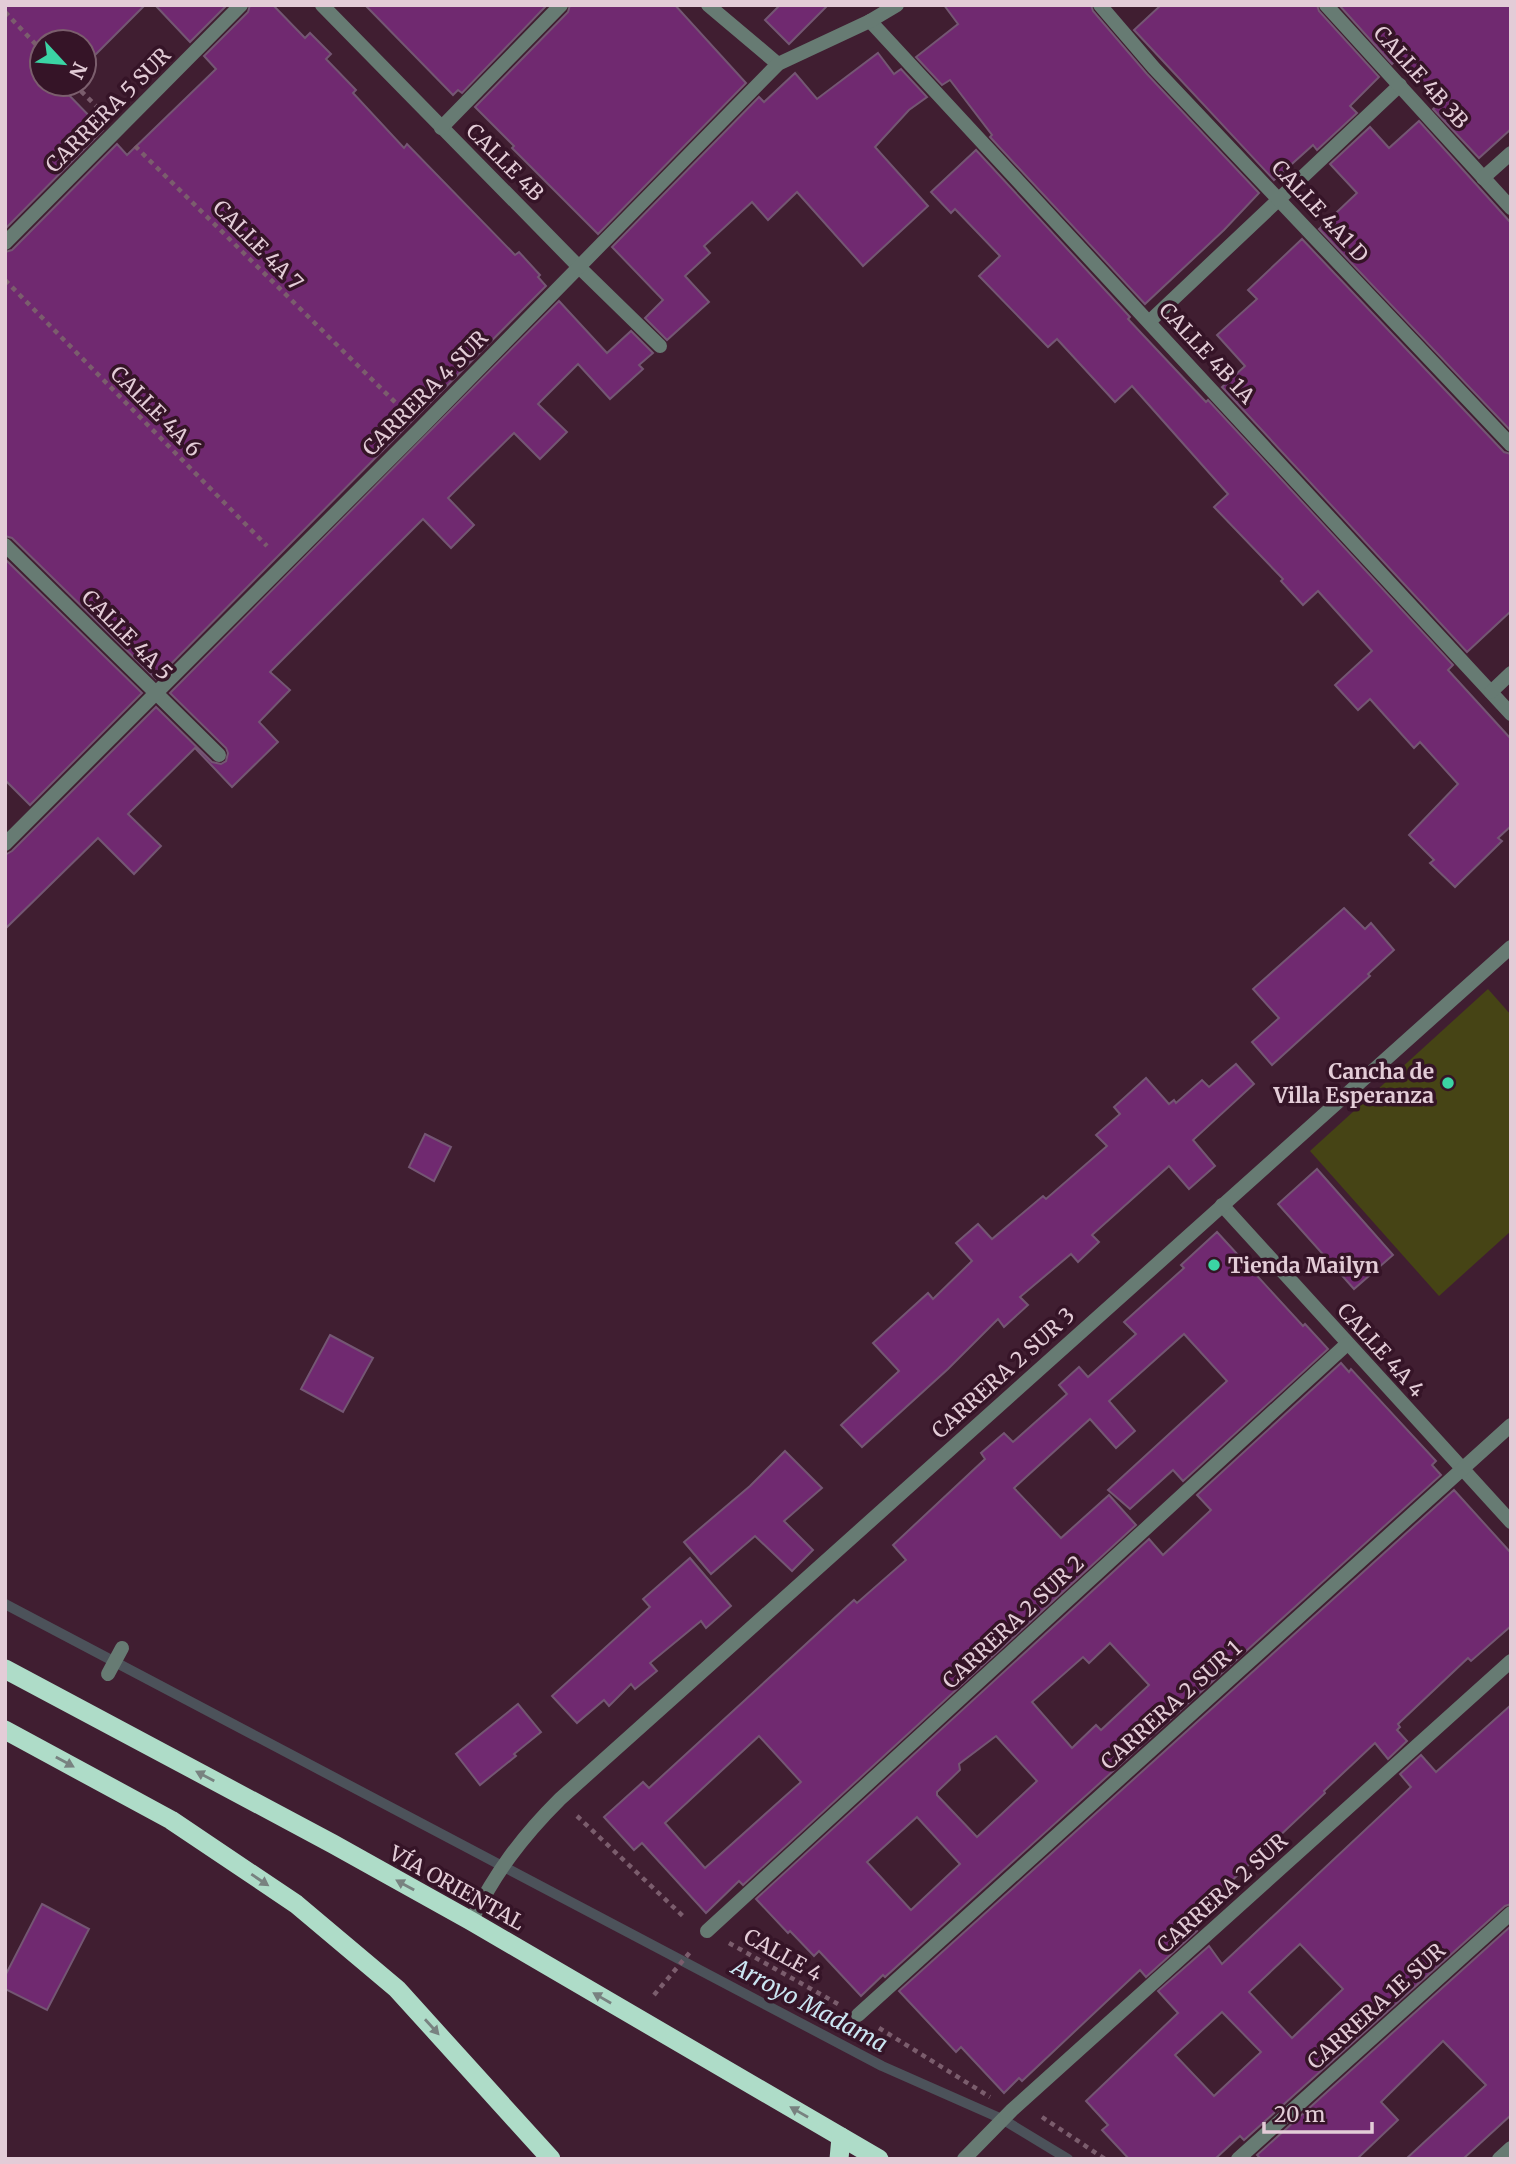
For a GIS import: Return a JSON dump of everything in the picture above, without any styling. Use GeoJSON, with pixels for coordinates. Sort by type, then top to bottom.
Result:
{"type":"FeatureCollection","features":[{"type":"Feature","properties":{"kind":"highway","name":"VÍA ORIENTAL"},"geometry":{"type":"LineString","coordinates":[[5,1669],[308,1831],[471,1922],[879,2159]]}},
{"type":"Feature","properties":{"kind":"highway"},"geometry":{"type":"LineString","coordinates":[[5,1730],[171,1820],[296,1904],[397,1989],[551,2159]]}},
{"type":"Feature","properties":{"kind":"highway"},"geometry":{"type":"LineString","coordinates":[[839,2159],[841,2137]]}},
{"type":"Feature","properties":{"kind":"street","name":"CARRERA 5 SUR"},"geometry":{"type":"LineString","coordinates":[[5,243],[241,5]]}},
{"type":"Feature","properties":{"kind":"street","name":"CALLE 4B"},"geometry":{"type":"LineString","coordinates":[[322,5],[579,267],[660,345]]}},
{"type":"Feature","properties":{"kind":"street"},"geometry":{"type":"LineString","coordinates":[[441,128],[561,5]]}},
{"type":"Feature","properties":{"kind":"street"},"geometry":{"type":"LineString","coordinates":[[708,5],[778,65]]}},
{"type":"Feature","properties":{"kind":"street","name":"CARRERA 4 SUR"},"geometry":{"type":"LineString","coordinates":[[5,844],[421,428],[778,65],[870,22],[897,5]]}},
{"type":"Feature","properties":{"kind":"street","name":"CALLE 4A1 D"},"geometry":{"type":"LineString","coordinates":[[1101,5],[1154,68],[1511,445]]}},
{"type":"Feature","properties":{"kind":"street","name":"CALLE 4B 3B"},"geometry":{"type":"LineString","coordinates":[[1326,5],[1511,208]]}},
{"type":"Feature","properties":{"kind":"street","name":"CALLE 4B 1A"},"geometry":{"type":"LineString","coordinates":[[870,22],[1150,321],[1511,714]]}},
{"type":"Feature","properties":{"kind":"street"},"geometry":{"type":"LineString","coordinates":[[1150,321],[1400,85]]}},
{"type":"Feature","properties":{"kind":"street"},"geometry":{"type":"LineString","coordinates":[[1483,178],[1511,153]]}},
{"type":"Feature","properties":{"kind":"street","name":"CALLE 4A 5"},"geometry":{"type":"LineString","coordinates":[[5,545],[219,755]]}},
{"type":"Feature","properties":{"kind":"street"},"geometry":{"type":"LineString","coordinates":[[1490,692],[1511,673]]}},
{"type":"Feature","properties":{"kind":"street","name":"CARRERA 2 SUR 3"},"geometry":{"type":"LineString","coordinates":[[471,1922],[491,1882],[526,1833],[560,1799],[1511,947]]}},
{"type":"Feature","properties":{"kind":"street","name":"CALLE 4A 4"},"geometry":{"type":"LineString","coordinates":[[1222,1205],[1511,1522]]}},
{"type":"Feature","properties":{"kind":"street","name":"CARRERA 2 SUR 2"},"geometry":{"type":"LineString","coordinates":[[707,1931],[1347,1344]]}},
{"type":"Feature","properties":{"kind":"street","name":"CARRERA 2 SUR 1"},"geometry":{"type":"LineString","coordinates":[[858,2015],[1511,1425]]}},
{"type":"Feature","properties":{"kind":"street"},"geometry":{"type":"LineString","coordinates":[[108,1674],[122,1648]]}},
{"type":"Feature","properties":{"kind":"street","name":"CARRERA 2 SUR"},"geometry":{"type":"LineString","coordinates":[[964,2159],[1016,2106],[1511,1661]]}},
{"type":"Feature","properties":{"kind":"street","name":"CARRERA 1E SUR"},"geometry":{"type":"LineString","coordinates":[[1238,2159],[1511,1913]]}},
{"type":"Feature","properties":{"kind":"street"},"geometry":{"type":"LineString","coordinates":[[1499,2159],[1511,2148]]}},
{"type":"Feature","properties":{"kind":"path"},"geometry":{"type":"LineString","coordinates":[[5,12],[28,36]]}},
{"type":"Feature","properties":{"kind":"path","name":"CALLE 4A 7"},"geometry":{"type":"LineString","coordinates":[[87,98],[421,428]]}},
{"type":"Feature","properties":{"kind":"path","name":"CALLE 4A 6"},"geometry":{"type":"LineString","coordinates":[[5,280],[285,564]]}},
{"type":"Feature","properties":{"kind":"path","name":"CALLE 4"},"geometry":{"type":"LineString","coordinates":[[560,1799],[680,1915],[1105,2159]]}},
{"type":"Feature","properties":{"kind":"path"},"geometry":{"type":"LineString","coordinates":[[660,1988],[692,1949]]}},
{"type":"Feature","properties":{"kind":"shaded area","name":"Cancha de Villa Esperanza"},"geometry":{"type":"Polygon","coordinates":[[[1488,989],[1511,1015],[1511,1231],[1439,1296],[1310,1151],[1488,989]]]}},
{"type":"Feature","properties":{"kind":"building"},"geometry":{"type":"Polygon","coordinates":[[[5,5],[145,5],[98,52],[98,28],[28,28],[28,98],[72,98],[103,130],[5,229],[5,5]]]}},
{"type":"Feature","properties":{"kind":"building"},"geometry":{"type":"Polygon","coordinates":[[[155,5],[227,5],[190,42],[155,5]]]}},
{"type":"Feature","properties":{"kind":"building"},"geometry":{"type":"Polygon","coordinates":[[[250,5],[273,5],[305,38],[310,33],[331,54],[326,59],[356,90],[353,93],[404,148],[407,144],[515,255],[519,252],[540,275],[538,277],[546,286],[156,679],[12,538],[5,536],[5,252],[12,250],[117,144],[127,155],[216,69],[204,56],[248,12],[250,5]]]}},
{"type":"Feature","properties":{"kind":"building"},"geometry":{"type":"Polygon","coordinates":[[[365,5],[547,5],[462,93],[458,90],[453,95],[365,5]]]}},
{"type":"Feature","properties":{"kind":"building"},"geometry":{"type":"Polygon","coordinates":[[[570,5],[675,5],[746,83],[598,234],[475,107],[568,12],[570,5]]]}},
{"type":"Feature","properties":{"kind":"building"},"geometry":{"type":"Polygon","coordinates":[[[780,5],[828,5],[789,44],[765,20],[780,5]]]}},
{"type":"Feature","properties":{"kind":"building"},"geometry":{"type":"Polygon","coordinates":[[[944,5],[1091,5],[1093,11],[1147,74],[1259,193],[1145,304],[990,137],[992,135],[950,80],[942,85],[916,57],[958,24],[944,5]]]}},
{"type":"Feature","properties":{"kind":"building"},"geometry":{"type":"Polygon","coordinates":[[[1161,5],[1317,5],[1319,11],[1379,77],[1350,106],[1357,113],[1317,150],[1313,145],[1274,180],[1134,30],[1161,5]]]}},
{"type":"Feature","properties":{"kind":"building"},"geometry":{"type":"Polygon","coordinates":[[[1339,5],[1511,5],[1511,129],[1479,158],[1433,109],[1441,102],[1399,57],[1392,64],[1339,5]]]}},
{"type":"Feature","properties":{"kind":"building"},"geometry":{"type":"Polygon","coordinates":[[[878,53],[894,74],[901,69],[927,97],[909,110],[875,147],[928,206],[863,266],[797,192],[768,220],[752,202],[704,246],[710,253],[685,276],[709,302],[667,340],[645,318],[663,300],[612,247],[759,97],[764,102],[795,73],[817,99],[878,53]]]}},
{"type":"Feature","properties":{"kind":"building"},"geometry":{"type":"Polygon","coordinates":[[[1419,121],[1511,223],[1511,431],[1319,229],[1357,193],[1330,164],[1370,127],[1389,148],[1419,121]]]}},
{"type":"Feature","properties":{"kind":"building"},"geometry":{"type":"Polygon","coordinates":[[[976,150],[1130,317],[1128,319],[1206,402],[1208,400],[1453,665],[1448,670],[1511,739],[1511,826],[1498,838],[1502,841],[1455,887],[1430,863],[1434,860],[1409,835],[1458,784],[1420,742],[1414,748],[1370,699],[1358,710],[1335,685],[1372,651],[1318,591],[1303,605],[1281,581],[1283,579],[1214,507],[1228,494],[1132,386],[1115,402],[1057,339],[1048,347],[979,276],[1000,256],[955,209],[951,213],[931,192],[976,150]]]}},
{"type":"Feature","properties":{"kind":"building"},"geometry":{"type":"Polygon","coordinates":[[[1302,239],[1504,452],[1511,454],[1511,611],[1467,652],[1222,387],[1245,366],[1217,335],[1257,299],[1248,290],[1302,239]]]}},
{"type":"Feature","properties":{"kind":"building"},"geometry":{"type":"Polygon","coordinates":[[[559,301],[607,353],[631,331],[653,353],[639,365],[643,369],[610,399],[578,364],[538,404],[567,432],[540,459],[514,433],[448,498],[474,525],[451,548],[423,519],[270,672],[290,690],[259,722],[278,742],[232,787],[195,748],[128,814],[161,846],[134,874],[98,838],[5,929],[5,855],[156,707],[212,762],[221,764],[226,761],[226,748],[170,693],[559,301]]]}},
{"type":"Feature","properties":{"kind":"building"},"geometry":{"type":"Polygon","coordinates":[[[5,559],[142,693],[30,805],[5,780],[5,559]]]}},
{"type":"Feature","properties":{"kind":"building"},"geometry":{"type":"Polygon","coordinates":[[[1344,908],[1365,929],[1371,923],[1394,950],[1368,974],[1370,976],[1272,1065],[1252,1042],[1279,1018],[1253,989],[1344,908]]]}},
{"type":"Feature","properties":{"kind":"building"},"geometry":{"type":"Polygon","coordinates":[[[1236,1064],[1254,1084],[1193,1140],[1215,1166],[1189,1189],[1169,1166],[1092,1235],[1099,1242],[1078,1262],[1071,1254],[1020,1297],[1028,1305],[1004,1327],[998,1319],[948,1369],[862,1447],[841,1425],[899,1371],[873,1343],[928,1293],[933,1299],[972,1261],[956,1243],[978,1224],[992,1239],[1043,1196],[1046,1199],[1107,1146],[1096,1135],[1120,1114],[1114,1107],[1146,1078],[1169,1104],[1174,1100],[1176,1103],[1202,1080],[1209,1087],[1236,1064]]]}},
{"type":"Feature","properties":{"kind":"building"},"geometry":{"type":"Polygon","coordinates":[[[425,1134],[451,1147],[434,1181],[409,1167],[425,1134]]]}},
{"type":"Feature","properties":{"kind":"building"},"geometry":{"type":"Polygon","coordinates":[[[1317,1169],[1393,1255],[1354,1289],[1278,1204],[1317,1169]]]}},
{"type":"Feature","properties":{"kind":"building"},"geometry":{"type":"Polygon","coordinates":[[[1217,1232],[1303,1326],[1305,1324],[1328,1349],[1183,1481],[1173,1470],[1130,1509],[1108,1490],[1227,1381],[1184,1334],[1109,1401],[1135,1431],[1116,1448],[1090,1419],[1014,1488],[1061,1538],[1109,1495],[1136,1525],[743,1885],[739,1881],[706,1913],[642,1843],[634,1850],[604,1817],[643,1782],[649,1788],[854,1600],[857,1603],[906,1560],[893,1545],[985,1459],[981,1453],[1004,1433],[1013,1442],[1067,1394],[1059,1385],[1079,1367],[1088,1377],[1136,1334],[1124,1322],[1184,1268],[1181,1265],[1217,1232]],[[759,1736],[665,1823],[705,1868],[801,1782],[759,1736]]]}},
{"type":"Feature","properties":{"kind":"building"},"geometry":{"type":"Polygon","coordinates":[[[330,1335],[373,1358],[343,1412],[301,1389],[330,1335]]]}},
{"type":"Feature","properties":{"kind":"building"},"geometry":{"type":"Polygon","coordinates":[[[1341,1363],[1349,1372],[1351,1369],[1436,1461],[1432,1465],[1441,1475],[861,1996],[819,1951],[814,1956],[756,1899],[1149,1539],[1163,1555],[1211,1510],[1197,1495],[1341,1363]],[[1110,1643],[1089,1663],[1083,1657],[1032,1702],[1072,1748],[1096,1725],[1101,1730],[1149,1685],[1110,1643]],[[996,1736],[959,1764],[960,1770],[937,1795],[977,1837],[1037,1781],[996,1736]],[[917,1817],[867,1862],[911,1910],[960,1864],[917,1817]]]}},
{"type":"Feature","properties":{"kind":"building"},"geometry":{"type":"Polygon","coordinates":[[[785,1451],[822,1488],[784,1521],[813,1550],[792,1571],[755,1536],[711,1574],[684,1542],[750,1486],[785,1451]]]}},
{"type":"Feature","properties":{"kind":"building"},"geometry":{"type":"Polygon","coordinates":[[[1454,1490],[1511,1553],[1511,1626],[1471,1661],[1468,1658],[1398,1724],[1400,1727],[1397,1730],[1407,1741],[1388,1759],[1375,1743],[1189,1921],[1197,1931],[1146,1977],[1140,1970],[1022,2081],[1019,2078],[1004,2093],[961,2047],[956,2052],[899,1991],[1454,1490]]]}},
{"type":"Feature","properties":{"kind":"building"},"geometry":{"type":"Polygon","coordinates":[[[690,1558],[731,1606],[706,1628],[701,1621],[650,1663],[657,1671],[635,1689],[631,1684],[609,1706],[604,1700],[577,1723],[552,1696],[650,1607],[643,1599],[690,1558]]]}},
{"type":"Feature","properties":{"kind":"building"},"geometry":{"type":"Polygon","coordinates":[[[518,1704],[541,1732],[480,1785],[456,1754],[518,1704]]]}},
{"type":"Feature","properties":{"kind":"building"},"geometry":{"type":"Polygon","coordinates":[[[1511,1705],[1511,1904],[1505,1906],[1244,2140],[1240,2136],[1215,2159],[1129,2159],[1102,2130],[1108,2125],[1086,2101],[1178,2013],[1158,1991],[1209,1946],[1222,1964],[1411,1787],[1400,1774],[1421,1755],[1436,1772],[1511,1705]],[[1300,1944],[1249,1992],[1292,2038],[1343,1989],[1300,1944]],[[1222,2012],[1175,2055],[1214,2096],[1261,2052],[1222,2012]]]}},
{"type":"Feature","properties":{"kind":"building"},"geometry":{"type":"Polygon","coordinates":[[[42,1904],[89,1929],[47,2010],[5,1989],[5,1976],[42,1904]]]}},
{"type":"Feature","properties":{"kind":"building"},"geometry":{"type":"Polygon","coordinates":[[[1511,1926],[1511,2115],[1463,2159],[1406,2159],[1486,2085],[1443,2041],[1381,2102],[1398,2120],[1357,2159],[1261,2159],[1257,2155],[1511,1926]]]}},
{"type":"Feature","properties":{"kind":"waterway","name":"Arroyo Madama"},"geometry":{"type":"LineString","coordinates":[[5,1604],[882,2066],[1002,2119],[1068,2159]]}},
{"type":"Feature","properties":{"kind":"place","name":"Cancha de Villa Esperanza"},"geometry":{"type":"Point","coordinates":[1448,1083]}},
{"type":"Feature","properties":{"kind":"place","name":"Tienda Mailyn"},"geometry":{"type":"Point","coordinates":[1214,1265]}}]}
